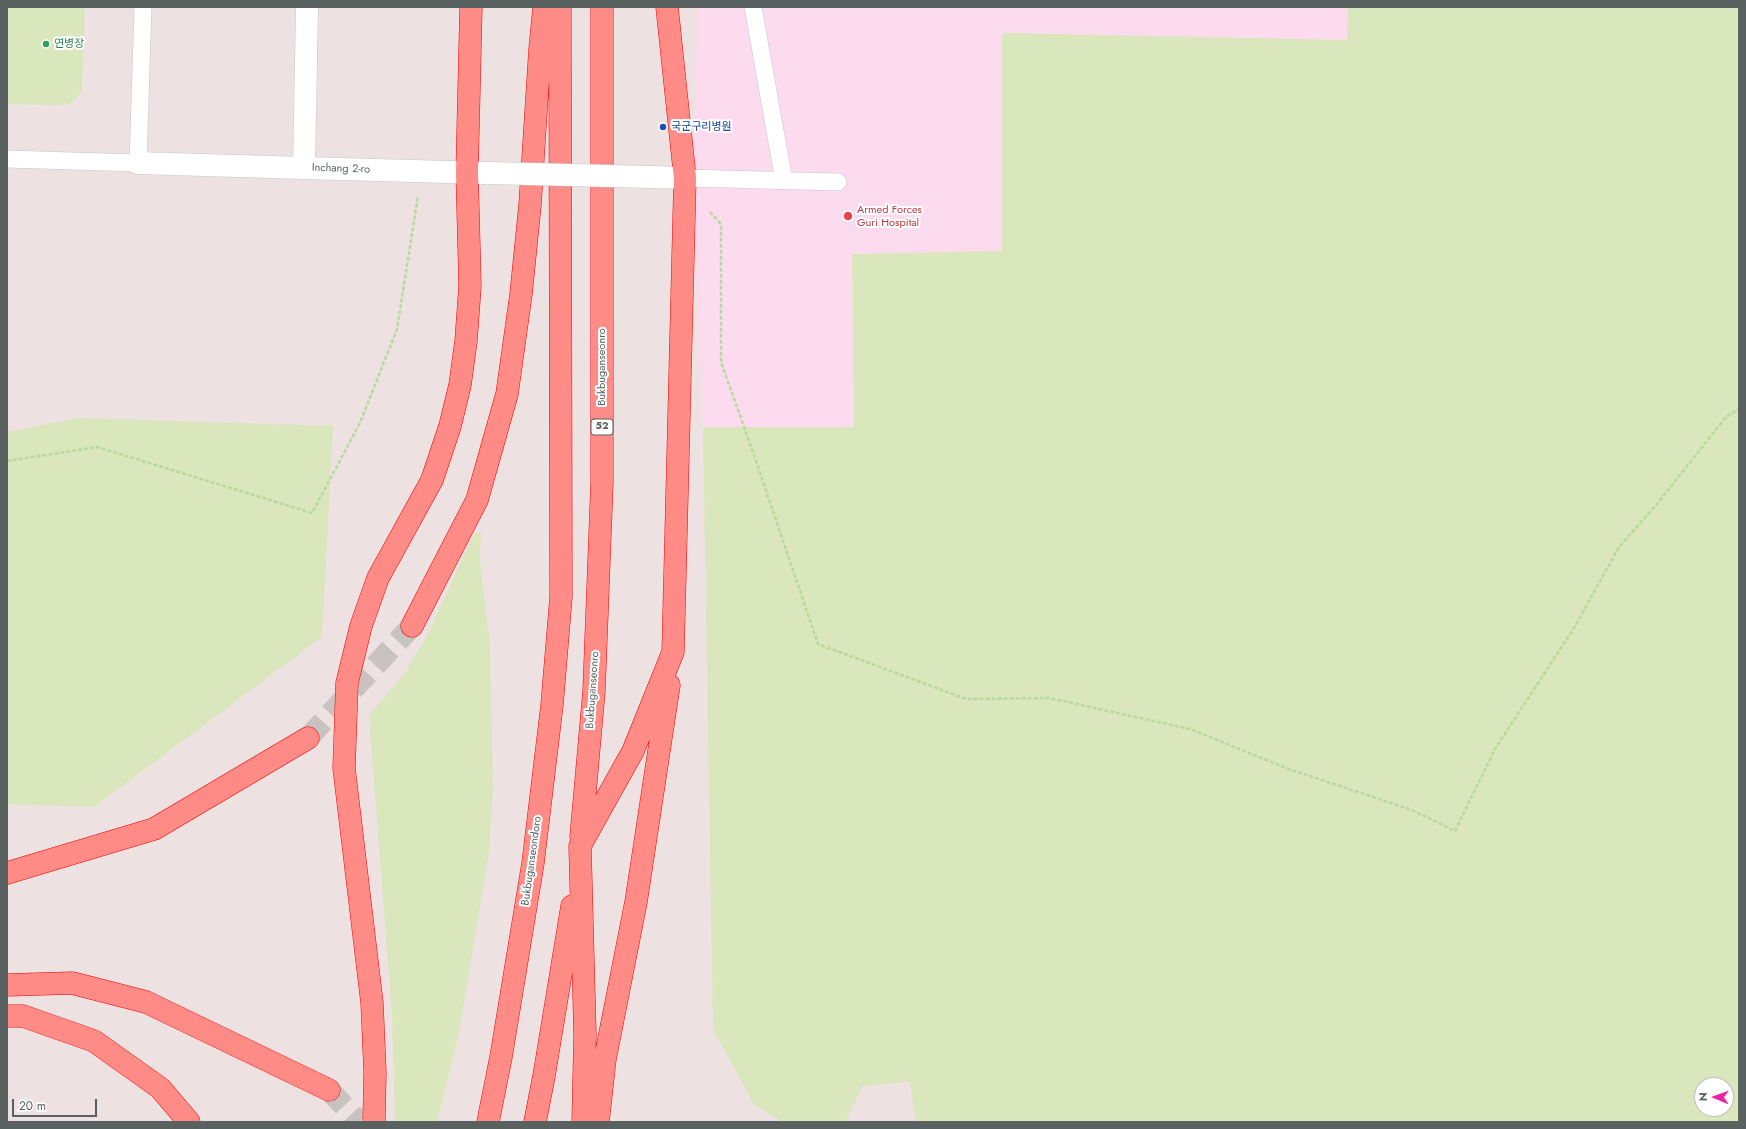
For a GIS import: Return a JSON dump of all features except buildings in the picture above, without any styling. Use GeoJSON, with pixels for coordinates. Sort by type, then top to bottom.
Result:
{"type":"FeatureCollection","features":[{"type":"Feature","properties":{"kind":"highway"},"geometry":{"type":"LineString","coordinates":[[374,1122],[375,1072],[372,1002],[344,768],[347,683],[361,626],[378,578],[432,480],[450,426],[460,385],[466,341],[470,286],[467,172],[471,7]]}},
{"type":"Feature","properties":{"kind":"highway"},"geometry":{"type":"LineString","coordinates":[[412,626],[477,500],[507,394],[521,294],[530,205],[544,7]]}},
{"type":"Feature","properties":{"kind":"highway","name":"Bukbuganseondoro"},"geometry":{"type":"LineString","coordinates":[[488,1122],[502,1057],[533,863],[552,705],[561,598],[560,7]]}},
{"type":"Feature","properties":{"kind":"highway","name":"Bukbuganseonro"},"geometry":{"type":"LineString","coordinates":[[580,846],[594,691],[602,482],[602,7]]}},
{"type":"Feature","properties":{"kind":"highway"},"geometry":{"type":"LineString","coordinates":[[598,1122],[605,1059],[636,902],[674,652],[685,178],[667,7]]}},
{"type":"Feature","properties":{"kind":"highway"},"geometry":{"type":"LineString","coordinates":[[535,1122],[563,968],[580,846],[633,751],[674,652]]}},
{"type":"Feature","properties":{"kind":"highway"},"geometry":{"type":"LineString","coordinates":[[7,874],[154,829],[308,738]]}},
{"type":"Feature","properties":{"kind":"highway"},"geometry":{"type":"LineString","coordinates":[[580,846],[585,1034],[583,1122]]}},
{"type":"Feature","properties":{"kind":"highway"},"geometry":{"type":"LineString","coordinates":[[7,984],[72,983],[146,1002],[329,1090]]}},
{"type":"Feature","properties":{"kind":"highway"},"geometry":{"type":"LineString","coordinates":[[7,1016],[23,1016],[94,1041],[160,1088],[189,1122]]}},
{"type":"Feature","properties":{"kind":"street","name":"Inchang 2-ro"},"geometry":{"type":"LineString","coordinates":[[307,7],[304,168],[685,178]]}},
{"type":"Feature","properties":{"kind":"street"},"geometry":{"type":"LineString","coordinates":[[138,163],[304,168]]}},
{"type":"Feature","properties":{"kind":"lane"},"geometry":{"type":"LineString","coordinates":[[7,159],[138,163],[142,7]]}},
{"type":"Feature","properties":{"kind":"lane"},"geometry":{"type":"LineString","coordinates":[[753,7],[784,180]]}},
{"type":"Feature","properties":{"kind":"lane"},"geometry":{"type":"LineString","coordinates":[[685,178],[838,182]]}},
{"type":"Feature","properties":{"kind":"path"},"geometry":{"type":"LineString","coordinates":[[7,461],[97,447],[312,513],[360,422],[397,329],[422,172]]}},
{"type":"Feature","properties":{"kind":"path"},"geometry":{"type":"LineString","coordinates":[[685,178],[689,188],[721,224],[721,362],[818,644],[966,699],[1049,698],[1190,729],[1289,770],[1412,810],[1455,831],[1495,749],[1574,628],[1619,547],[1657,504],[1726,417],[1739,409]]}},
{"type":"Feature","properties":{"kind":"shaded area","name":"Armed Forces Guri Hospital"},"geometry":{"type":"Polygon","coordinates":[[[698,7],[1348,7],[1348,40],[1002,33],[1002,251],[852,255],[854,427],[703,427],[693,180],[698,7]]]}},
{"type":"Feature","properties":{"kind":"green space","name":"연병장"},"geometry":{"type":"Polygon","coordinates":[[[7,7],[85,7],[82,90],[78,97],[69,104],[7,104],[7,7]]]}},
{"type":"Feature","properties":{"kind":"green space"},"geometry":{"type":"Polygon","coordinates":[[[1348,7],[1739,7],[1739,1122],[916,1122],[910,1082],[862,1086],[846,1122],[783,1122],[754,1105],[713,1029],[703,427],[854,427],[852,254],[1002,251],[1002,33],[1347,40],[1348,7]]]}},
{"type":"Feature","properties":{"kind":"green space"},"geometry":{"type":"Polygon","coordinates":[[[78,418],[333,426],[322,637],[94,807],[7,804],[7,432],[78,418]]]}},
{"type":"Feature","properties":{"kind":"green space"},"geometry":{"type":"Polygon","coordinates":[[[482,532],[479,553],[490,645],[493,790],[489,851],[458,1037],[437,1122],[395,1122],[392,1014],[369,717],[373,710],[403,676],[427,636],[474,534],[482,532]]]}},
{"type":"Feature","properties":{"kind":"tunnel"},"geometry":{"type":"LineString","coordinates":[[308,738],[412,626]]}},
{"type":"Feature","properties":{"kind":"tunnel"},"geometry":{"type":"LineString","coordinates":[[329,1090],[359,1122]]}},
{"type":"Feature","properties":{"kind":"place","name":"연병장"},"geometry":{"type":"Point","coordinates":[46,44]}},
{"type":"Feature","properties":{"kind":"place","name":"국군구리병원"},"geometry":{"type":"Point","coordinates":[663,127]}},
{"type":"Feature","properties":{"kind":"place","name":"Armed Forces Guri Hospital"},"geometry":{"type":"Point","coordinates":[848,216]}}]}
